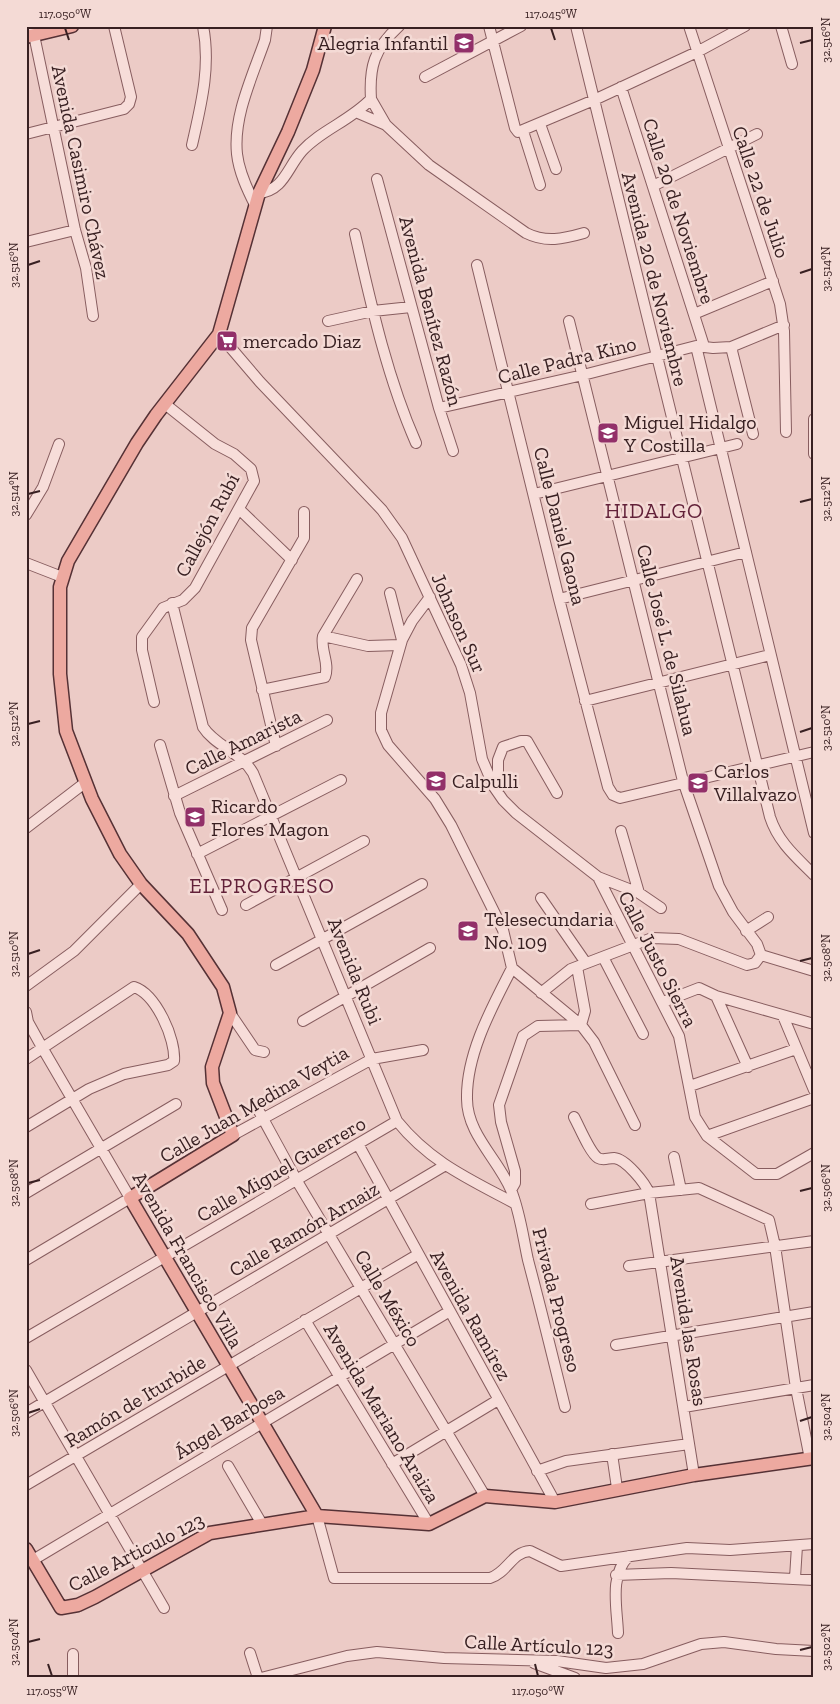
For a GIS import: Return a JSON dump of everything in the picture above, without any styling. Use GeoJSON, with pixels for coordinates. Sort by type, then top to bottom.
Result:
{"type":"FeatureCollection","features":[{"type":"Feature","properties":{"kind":"main road"},"geometry":{"type":"LineString","coordinates":[[32,30],[72,26]]}},
{"type":"Feature","properties":{"kind":"main road"},"geometry":{"type":"LineString","coordinates":[[233,1135],[213,1084],[212,1067],[230,1012],[223,987],[193,941],[141,884],[111,839],[66,730],[60,674],[60,587],[68,561],[138,443],[164,404],[219,334],[257,199],[288,132],[312,70],[325,26]]}},
{"type":"Feature","properties":{"kind":"main road","name":"Calle Juan Medina Veytia"},"geometry":{"type":"LineString","coordinates":[[130,1198],[233,1135]]}},
{"type":"Feature","properties":{"kind":"main road","name":"Avenida Francisco Villa"},"geometry":{"type":"LineString","coordinates":[[130,1198],[166,1255],[317,1516]]}},
{"type":"Feature","properties":{"kind":"main road"},"geometry":{"type":"LineString","coordinates":[[428,1524],[485,1496],[555,1502],[617,1488],[812,1458]]}},
{"type":"Feature","properties":{"kind":"main road","name":"Calle Articulo 123"},"geometry":{"type":"LineString","coordinates":[[30,1562],[61,1608],[78,1605],[202,1536],[262,1524],[317,1516],[428,1524]]}},
{"type":"Feature","properties":{"kind":"main road"},"geometry":{"type":"LineString","coordinates":[[26,1549],[30,1562]]}},
{"type":"Feature","properties":{"kind":"street"},"geometry":{"type":"LineString","coordinates":[[26,134],[124,109],[129,104],[131,97],[114,26]]}},
{"type":"Feature","properties":{"kind":"street"},"geometry":{"type":"LineString","coordinates":[[192,145],[207,65],[203,26]]}},
{"type":"Feature","properties":{"kind":"street"},"geometry":{"type":"LineString","coordinates":[[266,26],[265,40],[239,118],[237,140],[240,168],[257,199],[274,189],[302,151],[319,136],[358,113],[371,99]]}},
{"type":"Feature","properties":{"kind":"street"},"geometry":{"type":"LineString","coordinates":[[399,26],[378,50],[371,69],[371,99],[386,125],[429,165],[526,233],[538,239],[562,240],[584,234]]}},
{"type":"Feature","properties":{"kind":"street"},"geometry":{"type":"LineString","coordinates":[[489,26],[515,128],[520,132],[540,185]]}},
{"type":"Feature","properties":{"kind":"street"},"geometry":{"type":"LineString","coordinates":[[425,77],[522,26]]}},
{"type":"Feature","properties":{"kind":"street","name":"Avenida 20 de Noviembre"},"geometry":{"type":"LineString","coordinates":[[576,26],[680,459],[770,817],[778,836],[814,875]]}},
{"type":"Feature","properties":{"kind":"street","name":"Calle 22 de Julio"},"geometry":{"type":"LineString","coordinates":[[689,26],[773,281],[784,325],[786,432]]}},
{"type":"Feature","properties":{"kind":"street"},"geometry":{"type":"LineString","coordinates":[[520,132],[697,52],[745,26]]}},
{"type":"Feature","properties":{"kind":"street"},"geometry":{"type":"LineString","coordinates":[[782,26],[792,64]]}},
{"type":"Feature","properties":{"kind":"street","name":"Avenida Casimiro Chávez"},"geometry":{"type":"LineString","coordinates":[[32,30],[75,230],[86,268],[93,316]]}},
{"type":"Feature","properties":{"kind":"street","name":"Calle 20 de Noviembre"},"geometry":{"type":"LineString","coordinates":[[621,87],[694,314],[700,346]]}},
{"type":"Feature","properties":{"kind":"street"},"geometry":{"type":"LineString","coordinates":[[358,113],[386,125]]}},
{"type":"Feature","properties":{"kind":"street"},"geometry":{"type":"LineString","coordinates":[[540,124],[556,169]]}},
{"type":"Feature","properties":{"kind":"street"},"geometry":{"type":"LineString","coordinates":[[653,186],[757,134]]}},
{"type":"Feature","properties":{"kind":"street","name":"Avenida Benítez Razón"},"geometry":{"type":"LineString","coordinates":[[377,179],[439,408],[453,451]]}},
{"type":"Feature","properties":{"kind":"street"},"geometry":{"type":"LineString","coordinates":[[26,242],[75,230]]}},
{"type":"Feature","properties":{"kind":"street"},"geometry":{"type":"LineString","coordinates":[[355,234],[373,311],[398,400],[416,443]]}},
{"type":"Feature","properties":{"kind":"street","name":"Calle Daniel Gaona"},"geometry":{"type":"LineString","coordinates":[[476,265],[608,787],[613,795],[620,798],[683,781]]}},
{"type":"Feature","properties":{"kind":"street"},"geometry":{"type":"LineString","coordinates":[[694,314],[773,281]]}},
{"type":"Feature","properties":{"kind":"street"},"geometry":{"type":"LineString","coordinates":[[328,321],[373,311],[411,307]]}},
{"type":"Feature","properties":{"kind":"street","name":"Calle José L. de Silahua"},"geometry":{"type":"LineString","coordinates":[[569,321],[683,781],[719,886],[746,931],[757,944],[761,955]]}},
{"type":"Feature","properties":{"kind":"street"},"geometry":{"type":"LineString","coordinates":[[753,434],[731,346],[784,325]]}},
{"type":"Feature","properties":{"kind":"street","name":"Johnson Sur"},"geometry":{"type":"LineString","coordinates":[[219,334],[260,382],[382,510],[402,538],[461,666],[470,693],[482,759],[498,792],[516,813],[598,878],[640,893],[661,908]]}},
{"type":"Feature","properties":{"kind":"street","name":"Avenida 20 de Noviembre"},"geometry":{"type":"LineString","coordinates":[[700,346],[720,449],[814,833]]}},
{"type":"Feature","properties":{"kind":"street","name":"Calle Padra Kino"},"geometry":{"type":"LineString","coordinates":[[439,408],[583,375],[656,355],[700,346],[713,348],[731,346]]}},
{"type":"Feature","properties":{"kind":"street","name":"Callejón Rubí"},"geometry":{"type":"LineString","coordinates":[[154,702],[142,650],[142,637],[163,608],[183,600],[195,588],[240,510],[254,481],[251,469],[234,454],[215,444],[164,404]]}},
{"type":"Feature","properties":{"kind":"street"},"geometry":{"type":"LineString","coordinates":[[814,419],[814,454]]}},
{"type":"Feature","properties":{"kind":"street"},"geometry":{"type":"LineString","coordinates":[[26,514],[43,487],[59,444]]}},
{"type":"Feature","properties":{"kind":"street"},"geometry":{"type":"LineString","coordinates":[[534,494],[737,444]]}},
{"type":"Feature","properties":{"kind":"street"},"geometry":{"type":"LineString","coordinates":[[240,510],[292,560]]}},
{"type":"Feature","properties":{"kind":"street"},"geometry":{"type":"LineString","coordinates":[[276,746],[251,640],[252,628],[292,560],[305,533],[304,512]]}},
{"type":"Feature","properties":{"kind":"street"},"geometry":{"type":"LineString","coordinates":[[559,599],[746,552]]}},
{"type":"Feature","properties":{"kind":"street"},"geometry":{"type":"LineString","coordinates":[[26,564],[62,577]]}},
{"type":"Feature","properties":{"kind":"street"},"geometry":{"type":"LineString","coordinates":[[262,690],[325,677],[328,670],[322,644],[323,636],[357,579]]}},
{"type":"Feature","properties":{"kind":"street"},"geometry":{"type":"LineString","coordinates":[[390,593],[401,643]]}},
{"type":"Feature","properties":{"kind":"street"},"geometry":{"type":"LineString","coordinates":[[430,597],[412,621],[401,643],[381,713],[381,730],[388,745],[435,799],[451,825],[503,930],[512,968],[581,1025],[594,1042],[634,1125]]}},
{"type":"Feature","properties":{"kind":"street","name":"Avenida Rubi"},"geometry":{"type":"LineString","coordinates":[[172,603],[203,727],[213,738],[244,760],[253,772],[397,1121],[420,1147],[444,1166],[514,1202]]}},
{"type":"Feature","properties":{"kind":"street"},"geometry":{"type":"LineString","coordinates":[[323,636],[368,646],[401,643]]}},
{"type":"Feature","properties":{"kind":"street"},"geometry":{"type":"LineString","coordinates":[[585,701],[770,655]]}},
{"type":"Feature","properties":{"kind":"street","name":"Calle Amarista"},"geometry":{"type":"LineString","coordinates":[[174,796],[326,720]]}},
{"type":"Feature","properties":{"kind":"street"},"geometry":{"type":"LineString","coordinates":[[498,792],[498,760],[503,747],[527,741],[557,793]]}},
{"type":"Feature","properties":{"kind":"street"},"geometry":{"type":"LineString","coordinates":[[160,745],[174,796],[222,910]]}},
{"type":"Feature","properties":{"kind":"street"},"geometry":{"type":"LineString","coordinates":[[683,781],[814,752]]}},
{"type":"Feature","properties":{"kind":"street"},"geometry":{"type":"LineString","coordinates":[[197,854],[341,780]]}},
{"type":"Feature","properties":{"kind":"street"},"geometry":{"type":"LineString","coordinates":[[26,828],[86,782]]}},
{"type":"Feature","properties":{"kind":"street"},"geometry":{"type":"LineString","coordinates":[[621,831],[640,893]]}},
{"type":"Feature","properties":{"kind":"street"},"geometry":{"type":"LineString","coordinates":[[246,905],[364,841]]}},
{"type":"Feature","properties":{"kind":"street","name":"Calle Justo Sierra"},"geometry":{"type":"LineString","coordinates":[[598,878],[679,1036],[695,1117],[707,1136],[756,1174],[777,1174],[814,1153]]}},
{"type":"Feature","properties":{"kind":"street"},"geometry":{"type":"LineString","coordinates":[[26,986],[74,951],[141,884]]}},
{"type":"Feature","properties":{"kind":"street"},"geometry":{"type":"LineString","coordinates":[[276,965],[422,884]]}},
{"type":"Feature","properties":{"kind":"street"},"geometry":{"type":"LineString","coordinates":[[541,898],[582,965],[585,1011],[581,1025]]}},
{"type":"Feature","properties":{"kind":"street"},"geometry":{"type":"LineString","coordinates":[[746,931],[768,917]]}},
{"type":"Feature","properties":{"kind":"street"},"geometry":{"type":"LineString","coordinates":[[541,993],[582,965],[632,944],[652,938],[679,939],[747,965],[754,963],[761,955],[814,971]]}},
{"type":"Feature","properties":{"kind":"street"},"geometry":{"type":"LineString","coordinates":[[303,1021],[430,948]]}},
{"type":"Feature","properties":{"kind":"street"},"geometry":{"type":"LineString","coordinates":[[603,957],[643,1034]]}},
{"type":"Feature","properties":{"kind":"street"},"geometry":{"type":"LineString","coordinates":[[512,968],[491,1010],[477,1046],[469,1074],[467,1099],[473,1126],[511,1190],[515,1183],[515,1171],[500,1122],[499,1105],[523,1036],[538,1026],[581,1025]]}},
{"type":"Feature","properties":{"kind":"street"},"geometry":{"type":"LineString","coordinates":[[26,1059],[134,987],[143,990],[164,1019],[174,1055],[174,1062],[168,1065],[124,1074],[90,1089],[26,1127]]}},
{"type":"Feature","properties":{"kind":"street"},"geometry":{"type":"LineString","coordinates":[[663,1002],[699,988],[716,996],[814,1024]]}},
{"type":"Feature","properties":{"kind":"street"},"geometry":{"type":"LineString","coordinates":[[716,996],[748,1067]]}},
{"type":"Feature","properties":{"kind":"street"},"geometry":{"type":"LineString","coordinates":[[230,1012],[255,1050],[264,1052]]}},
{"type":"Feature","properties":{"kind":"street"},"geometry":{"type":"LineString","coordinates":[[783,1016],[814,1090]]}},
{"type":"Feature","properties":{"kind":"street","name":"Avenida Francisco Villa"},"geometry":{"type":"LineString","coordinates":[[27,1018],[43,1049],[130,1198]]}},
{"type":"Feature","properties":{"kind":"street"},"geometry":{"type":"LineString","coordinates":[[690,1086],[796,1049]]}},
{"type":"Feature","properties":{"kind":"street","name":"Calle Juan Medina Veytia"},"geometry":{"type":"LineString","coordinates":[[233,1135],[372,1059],[423,1050]]}},
{"type":"Feature","properties":{"kind":"street"},"geometry":{"type":"LineString","coordinates":[[707,1136],[814,1098]]}},
{"type":"Feature","properties":{"kind":"street"},"geometry":{"type":"LineString","coordinates":[[26,1193],[176,1104]]}},
{"type":"Feature","properties":{"kind":"street","name":"Calle México"},"geometry":{"type":"LineString","coordinates":[[255,1104],[297,1181],[330,1233],[485,1496]]}},
{"type":"Feature","properties":{"kind":"street"},"geometry":{"type":"LineString","coordinates":[[574,1117],[599,1158],[614,1158],[621,1162],[644,1181],[649,1193]]}},
{"type":"Feature","properties":{"kind":"street","name":"Calle Miguel Guerrero"},"geometry":{"type":"LineString","coordinates":[[26,1338],[397,1121]]}},
{"type":"Feature","properties":{"kind":"street","name":"Avenida Ramírez"},"geometry":{"type":"LineString","coordinates":[[358,1144],[417,1255],[555,1502]]}},
{"type":"Feature","properties":{"kind":"street"},"geometry":{"type":"LineString","coordinates":[[674,1157],[681,1190]]}},
{"type":"Feature","properties":{"kind":"street","name":"Calle Ramón Arnaiz"},"geometry":{"type":"LineString","coordinates":[[26,1413],[444,1166]]}},
{"type":"Feature","properties":{"kind":"street","name":"Privada Progreso"},"geometry":{"type":"LineString","coordinates":[[511,1190],[565,1407]]}},
{"type":"Feature","properties":{"kind":"street"},"geometry":{"type":"LineString","coordinates":[[591,1204],[649,1193],[705,1190],[769,1220],[775,1246],[796,1388],[812,1458]]}},
{"type":"Feature","properties":{"kind":"street","name":"Avenida las Rosas"},"geometry":{"type":"LineString","coordinates":[[649,1193],[694,1475]]}},
{"type":"Feature","properties":{"kind":"street","name":"Calle Juan Medina Veytia"},"geometry":{"type":"LineString","coordinates":[[26,1260],[130,1198]]}},
{"type":"Feature","properties":{"kind":"street"},"geometry":{"type":"LineString","coordinates":[[629,1266],[814,1241]]}},
{"type":"Feature","properties":{"kind":"street","name":"Ramón de Iturbide"},"geometry":{"type":"LineString","coordinates":[[26,1485],[417,1255]]}},
{"type":"Feature","properties":{"kind":"street","name":"Ángel Barbosa"},"geometry":{"type":"LineString","coordinates":[[30,1562],[450,1311]]}},
{"type":"Feature","properties":{"kind":"street"},"geometry":{"type":"LineString","coordinates":[[616,1345],[672,1334],[814,1312]]}},
{"type":"Feature","properties":{"kind":"street","name":"Avenida Mariano Araiza"},"geometry":{"type":"LineString","coordinates":[[305,1320],[428,1524]]}},
{"type":"Feature","properties":{"kind":"street"},"geometry":{"type":"LineString","coordinates":[[26,1370],[164,1608]]}},
{"type":"Feature","properties":{"kind":"street"},"geometry":{"type":"LineString","coordinates":[[684,1407],[814,1386]]}},
{"type":"Feature","properties":{"kind":"street"},"geometry":{"type":"LineString","coordinates":[[392,1464],[498,1400]]}},
{"type":"Feature","properties":{"kind":"street"},"geometry":{"type":"LineString","coordinates":[[537,1470],[566,1461],[689,1444]]}},
{"type":"Feature","properties":{"kind":"street"},"geometry":{"type":"LineString","coordinates":[[612,1454],[617,1488]]}},
{"type":"Feature","properties":{"kind":"street"},"geometry":{"type":"LineString","coordinates":[[228,1466],[262,1524]]}},
{"type":"Feature","properties":{"kind":"street"},"geometry":{"type":"LineString","coordinates":[[317,1516],[334,1578],[490,1578],[503,1573],[517,1555],[530,1551],[561,1566],[687,1548],[717,1550],[814,1544]]}},
{"type":"Feature","properties":{"kind":"street"},"geometry":{"type":"LineString","coordinates":[[795,1578],[797,1546]]}},
{"type":"Feature","properties":{"kind":"street"},"geometry":{"type":"LineString","coordinates":[[618,1633],[616,1575],[621,1564],[629,1556]]}},
{"type":"Feature","properties":{"kind":"street"},"geometry":{"type":"LineString","coordinates":[[616,1575],[671,1573],[814,1580]]}},
{"type":"Feature","properties":{"kind":"street","name":"Calle Artículo 123"},"geometry":{"type":"LineString","coordinates":[[259,1678],[347,1656],[376,1652],[444,1658],[558,1661],[606,1668],[643,1664],[701,1644],[724,1642],[776,1649],[814,1651]]}},
{"type":"Feature","properties":{"kind":"street"},"geometry":{"type":"LineString","coordinates":[[250,1653],[259,1678]]}},
{"type":"Feature","properties":{"kind":"street"},"geometry":{"type":"LineString","coordinates":[[73,1654],[73,1678]]}},
{"type":"Feature","properties":{"kind":"street"},"geometry":{"type":"LineString","coordinates":[[529,1660],[576,1678]]}},
{"type":"Feature","properties":{"kind":"place","name":"Alegria Infantil"},"geometry":{"type":"Point","coordinates":[464,43]}},
{"type":"Feature","properties":{"kind":"place","name":"mercado Diaz"},"geometry":{"type":"Point","coordinates":[227,341]}},
{"type":"Feature","properties":{"kind":"place","name":"Miguel Hidalgo Y Costilla"},"geometry":{"type":"Point","coordinates":[608,433]}},
{"type":"Feature","properties":{"kind":"place","name":"Calpulli"},"geometry":{"type":"Point","coordinates":[436,781]}},
{"type":"Feature","properties":{"kind":"place","name":"Carlos Villalvazo"},"geometry":{"type":"Point","coordinates":[698,783]}},
{"type":"Feature","properties":{"kind":"place","name":"Ricardo Flores Magon"},"geometry":{"type":"Point","coordinates":[195,817]}},
{"type":"Feature","properties":{"kind":"place","name":"Telesecundaria No. 109"},"geometry":{"type":"Point","coordinates":[468,931]}},
{"type":"Feature","properties":{"kind":"district","name":"HIDALGO"},"geometry":{"type":"Point","coordinates":[654,511]}},
{"type":"Feature","properties":{"kind":"district","name":"EL PROGRESO"},"geometry":{"type":"Point","coordinates":[262,886]}}]}
